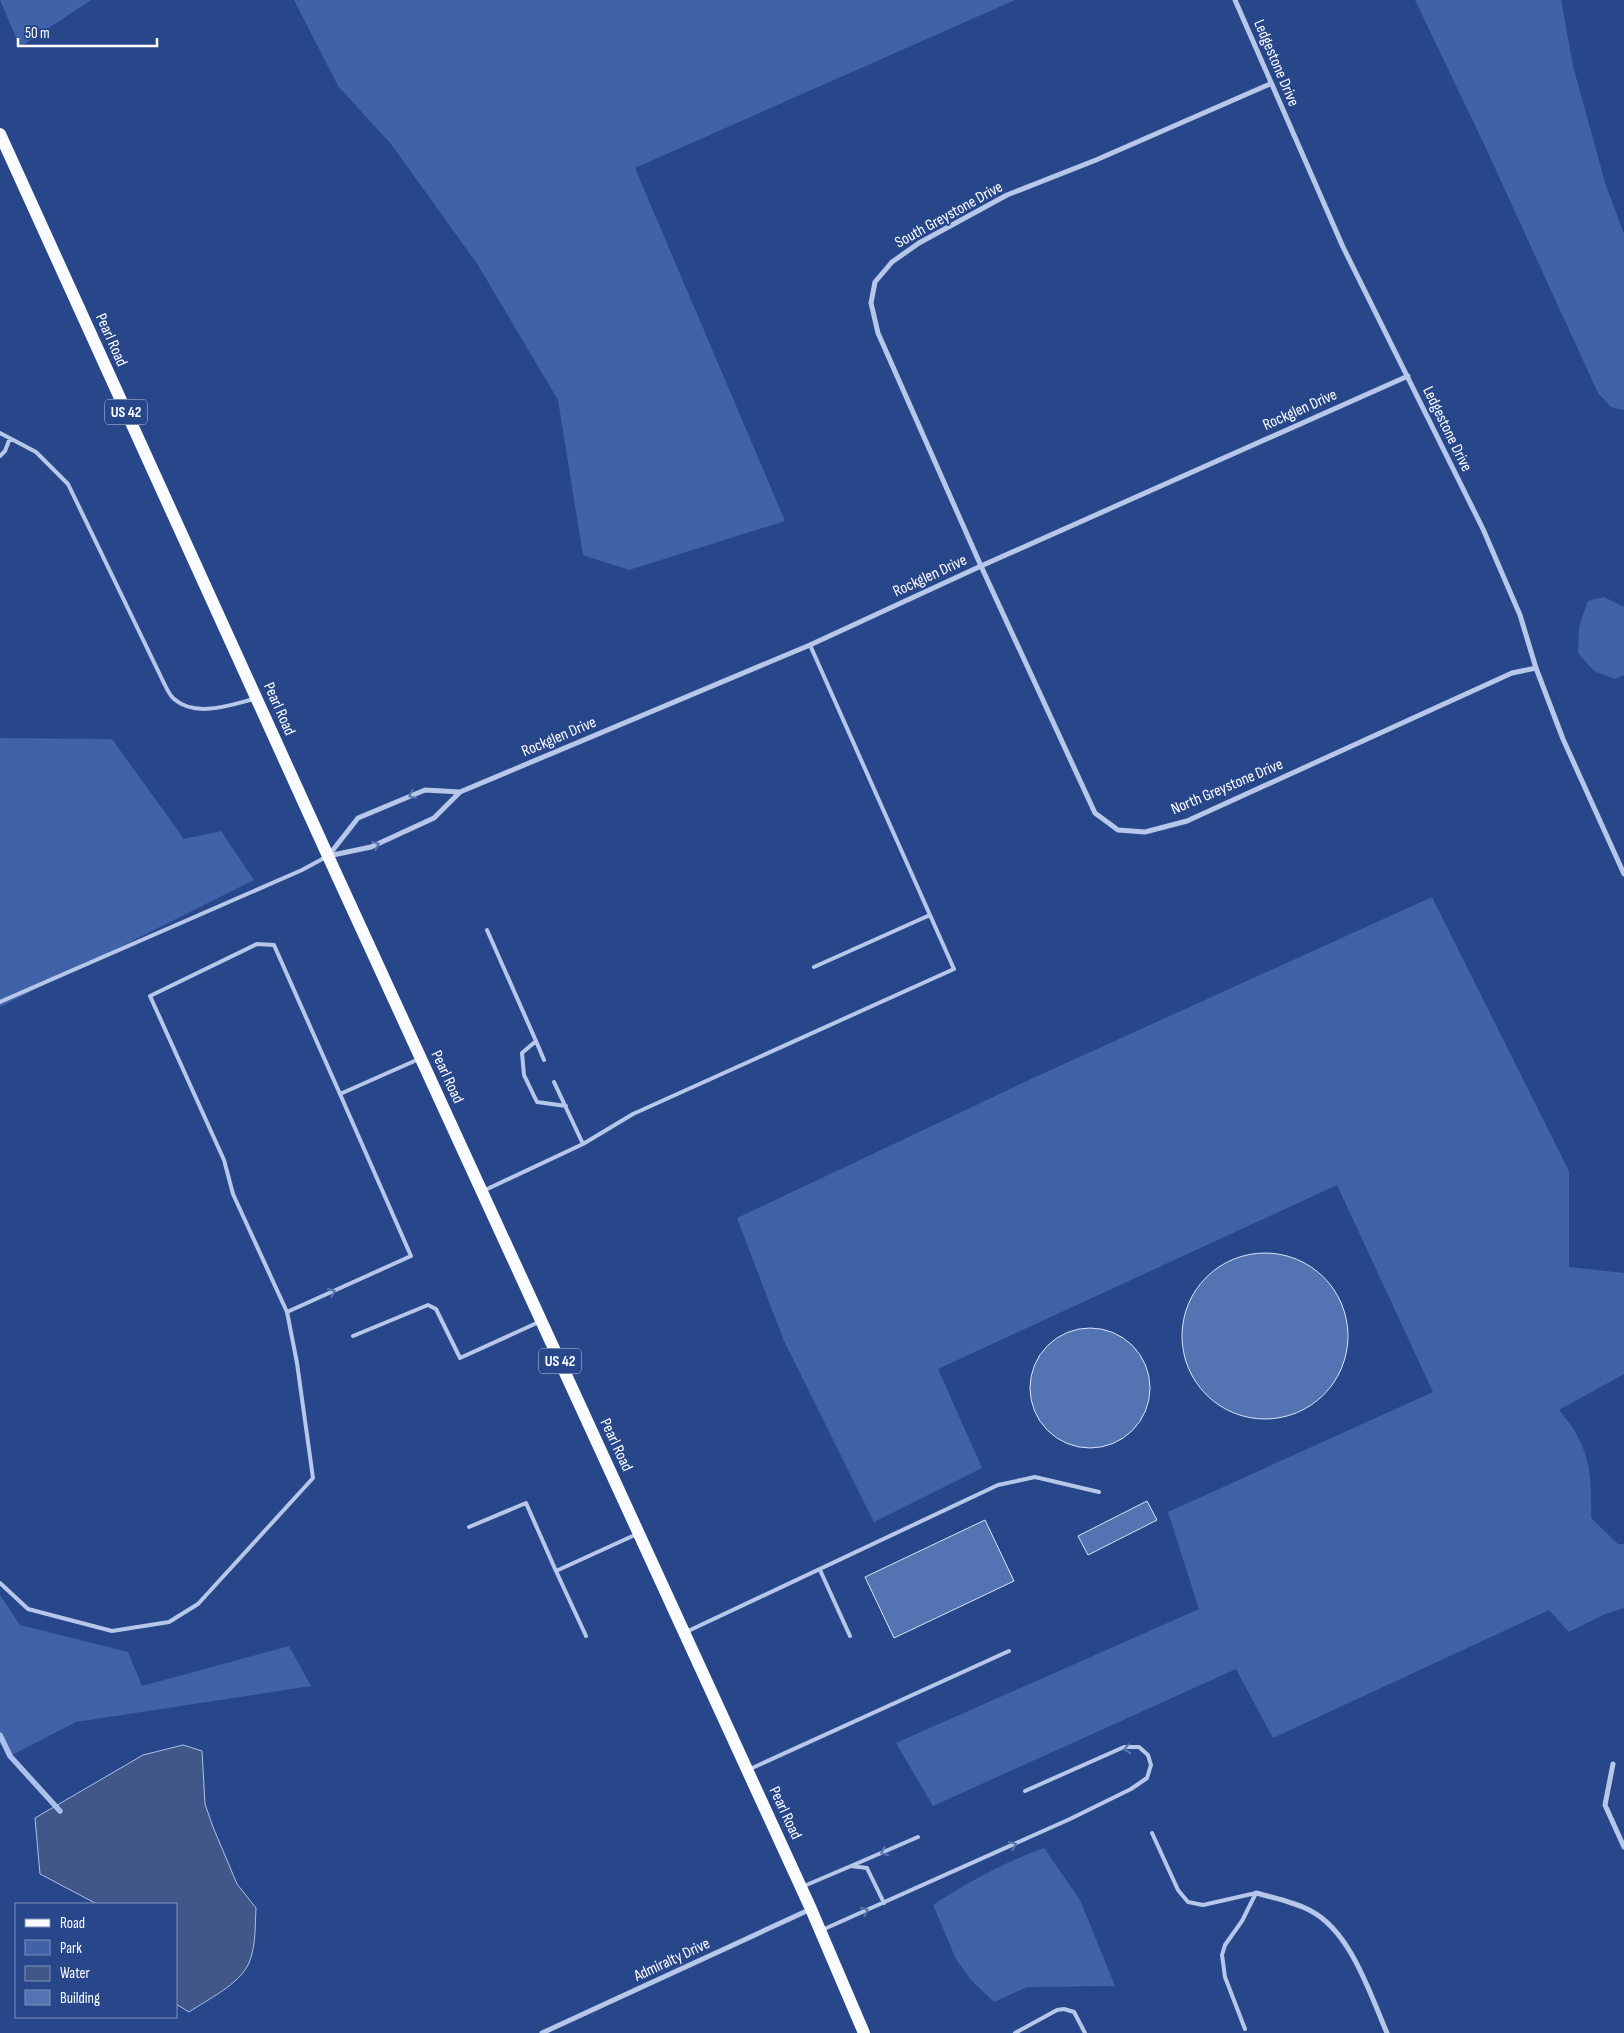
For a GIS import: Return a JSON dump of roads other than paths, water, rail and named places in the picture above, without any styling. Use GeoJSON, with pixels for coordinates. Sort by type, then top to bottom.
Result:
{"type":"FeatureCollection","features":[{"type":"Feature","properties":{"kind":"main road","name":"Pearl Road"},"geometry":{"type":"LineString","coordinates":[[0,134],[328,856],[748,1770],[811,1909],[864,2033]]}},
{"type":"Feature","properties":{"kind":"street","name":"Ledgestone Drive"},"geometry":{"type":"LineString","coordinates":[[1235,0],[1270,84],[1343,247],[1482,529],[1520,615],[1536,668],[1563,739],[1624,874]]}},
{"type":"Feature","properties":{"kind":"street","name":"South Greystone Drive"},"geometry":{"type":"LineString","coordinates":[[981,566],[878,333],[871,303],[875,282],[892,262],[919,244],[1007,195],[1096,160],[1270,84]]}},
{"type":"Feature","properties":{"kind":"street","name":"Rockglen Drive"},"geometry":{"type":"LineString","coordinates":[[328,856],[371,847],[434,818],[460,792],[810,645],[981,566],[1408,376]]}},
{"type":"Feature","properties":{"kind":"street","name":"North Greystone Drive"},"geometry":{"type":"LineString","coordinates":[[981,566],[1095,813],[1118,830],[1145,832],[1187,821],[1512,673],[1536,668]]}},
{"type":"Feature","properties":{"kind":"street","name":"Rockglen Drive"},"geometry":{"type":"LineString","coordinates":[[328,856],[358,818],[425,790],[460,792]]}},
{"type":"Feature","properties":{"kind":"street"},"geometry":{"type":"LineString","coordinates":[[1613,1764],[1605,1805],[1624,1848]]}},
{"type":"Feature","properties":{"kind":"street"},"geometry":{"type":"LineString","coordinates":[[1256,1893],[1312,1911],[1333,1929],[1350,1950],[1387,2033]]}},
{"type":"Feature","properties":{"kind":"street","name":"Admiralty Drive"},"geometry":{"type":"LineString","coordinates":[[542,2033],[811,1909]]}},
{"type":"Feature","properties":{"kind":"lane"},"geometry":{"type":"LineString","coordinates":[[0,433],[36,452],[68,484],[162,679],[174,699],[192,708],[220,708],[256,698]]}},
{"type":"Feature","properties":{"kind":"lane"},"geometry":{"type":"LineString","coordinates":[[0,456],[5,451],[10,438]]}},
{"type":"Feature","properties":{"kind":"lane"},"geometry":{"type":"LineString","coordinates":[[482,1191],[583,1144],[633,1114],[954,969],[810,645]]}},
{"type":"Feature","properties":{"kind":"lane"},"geometry":{"type":"LineString","coordinates":[[0,1002],[302,870],[328,856]]}},
{"type":"Feature","properties":{"kind":"lane"},"geometry":{"type":"LineString","coordinates":[[814,967],[930,915]]}},
{"type":"Feature","properties":{"kind":"lane"},"geometry":{"type":"LineString","coordinates":[[487,930],[544,1060]]}},
{"type":"Feature","properties":{"kind":"lane"},"geometry":{"type":"LineString","coordinates":[[0,1583],[28,1609],[112,1631],[169,1622],[198,1604],[313,1478],[297,1363],[287,1312],[233,1194],[224,1160],[150,996],[257,944],[274,945],[411,1256],[287,1312]]}},
{"type":"Feature","properties":{"kind":"lane"},"geometry":{"type":"LineString","coordinates":[[536,1041],[522,1053],[524,1075],[537,1102],[566,1106]]}},
{"type":"Feature","properties":{"kind":"lane"},"geometry":{"type":"LineString","coordinates":[[340,1094],[421,1058]]}},
{"type":"Feature","properties":{"kind":"lane"},"geometry":{"type":"LineString","coordinates":[[554,1082],[583,1144]]}},
{"type":"Feature","properties":{"kind":"lane"},"geometry":{"type":"LineString","coordinates":[[354,1336],[428,1305],[436,1309],[460,1358],[541,1321]]}},
{"type":"Feature","properties":{"kind":"lane"},"geometry":{"type":"LineString","coordinates":[[684,1632],[820,1570],[998,1485],[1035,1477],[1099,1492]]}},
{"type":"Feature","properties":{"kind":"lane"},"geometry":{"type":"LineString","coordinates":[[469,1527],[526,1503],[586,1636]]}},
{"type":"Feature","properties":{"kind":"lane"},"geometry":{"type":"LineString","coordinates":[[556,1571],[639,1533]]}},
{"type":"Feature","properties":{"kind":"lane"},"geometry":{"type":"LineString","coordinates":[[820,1570],[850,1636]]}},
{"type":"Feature","properties":{"kind":"lane"},"geometry":{"type":"LineString","coordinates":[[748,1770],[1009,1652]]}},
{"type":"Feature","properties":{"kind":"lane"},"geometry":{"type":"LineString","coordinates":[[820,1930],[1070,1819],[1131,1789],[1147,1778],[1151,1765],[1148,1755],[1139,1747],[1124,1747],[1026,1790]]}},
{"type":"Feature","properties":{"kind":"lane"},"geometry":{"type":"LineString","coordinates":[[1152,1833],[1178,1890],[1188,1902],[1203,1905],[1256,1893]]}},
{"type":"Feature","properties":{"kind":"lane"},"geometry":{"type":"LineString","coordinates":[[801,1887],[918,1837]]}},
{"type":"Feature","properties":{"kind":"lane"},"geometry":{"type":"LineString","coordinates":[[851,1866],[866,1868],[884,1903]]}},
{"type":"Feature","properties":{"kind":"lane"},"geometry":{"type":"LineString","coordinates":[[1245,2029],[1225,1977],[1222,1955],[1225,1945],[1242,1921],[1256,1893]]}},
{"type":"Feature","properties":{"kind":"lane"},"geometry":{"type":"LineString","coordinates":[[1015,2033],[1057,2010],[1064,2009],[1074,2012],[1084,2033]]}},
{"type":"Feature","properties":{"kind":"water"},"geometry":{"type":"Polygon","coordinates":[[[183,1745],[202,1751],[205,1804],[237,1884],[256,1908],[253,1950],[244,1971],[231,1985],[189,2012],[178,2005],[178,1903],[95,1903],[40,1874],[35,1818],[143,1755],[183,1745]]]}},
{"type":"Feature","properties":{"kind":"waterway"},"geometry":{"type":"LineString","coordinates":[[0,1735],[10,1756],[60,1811]]}}]}
